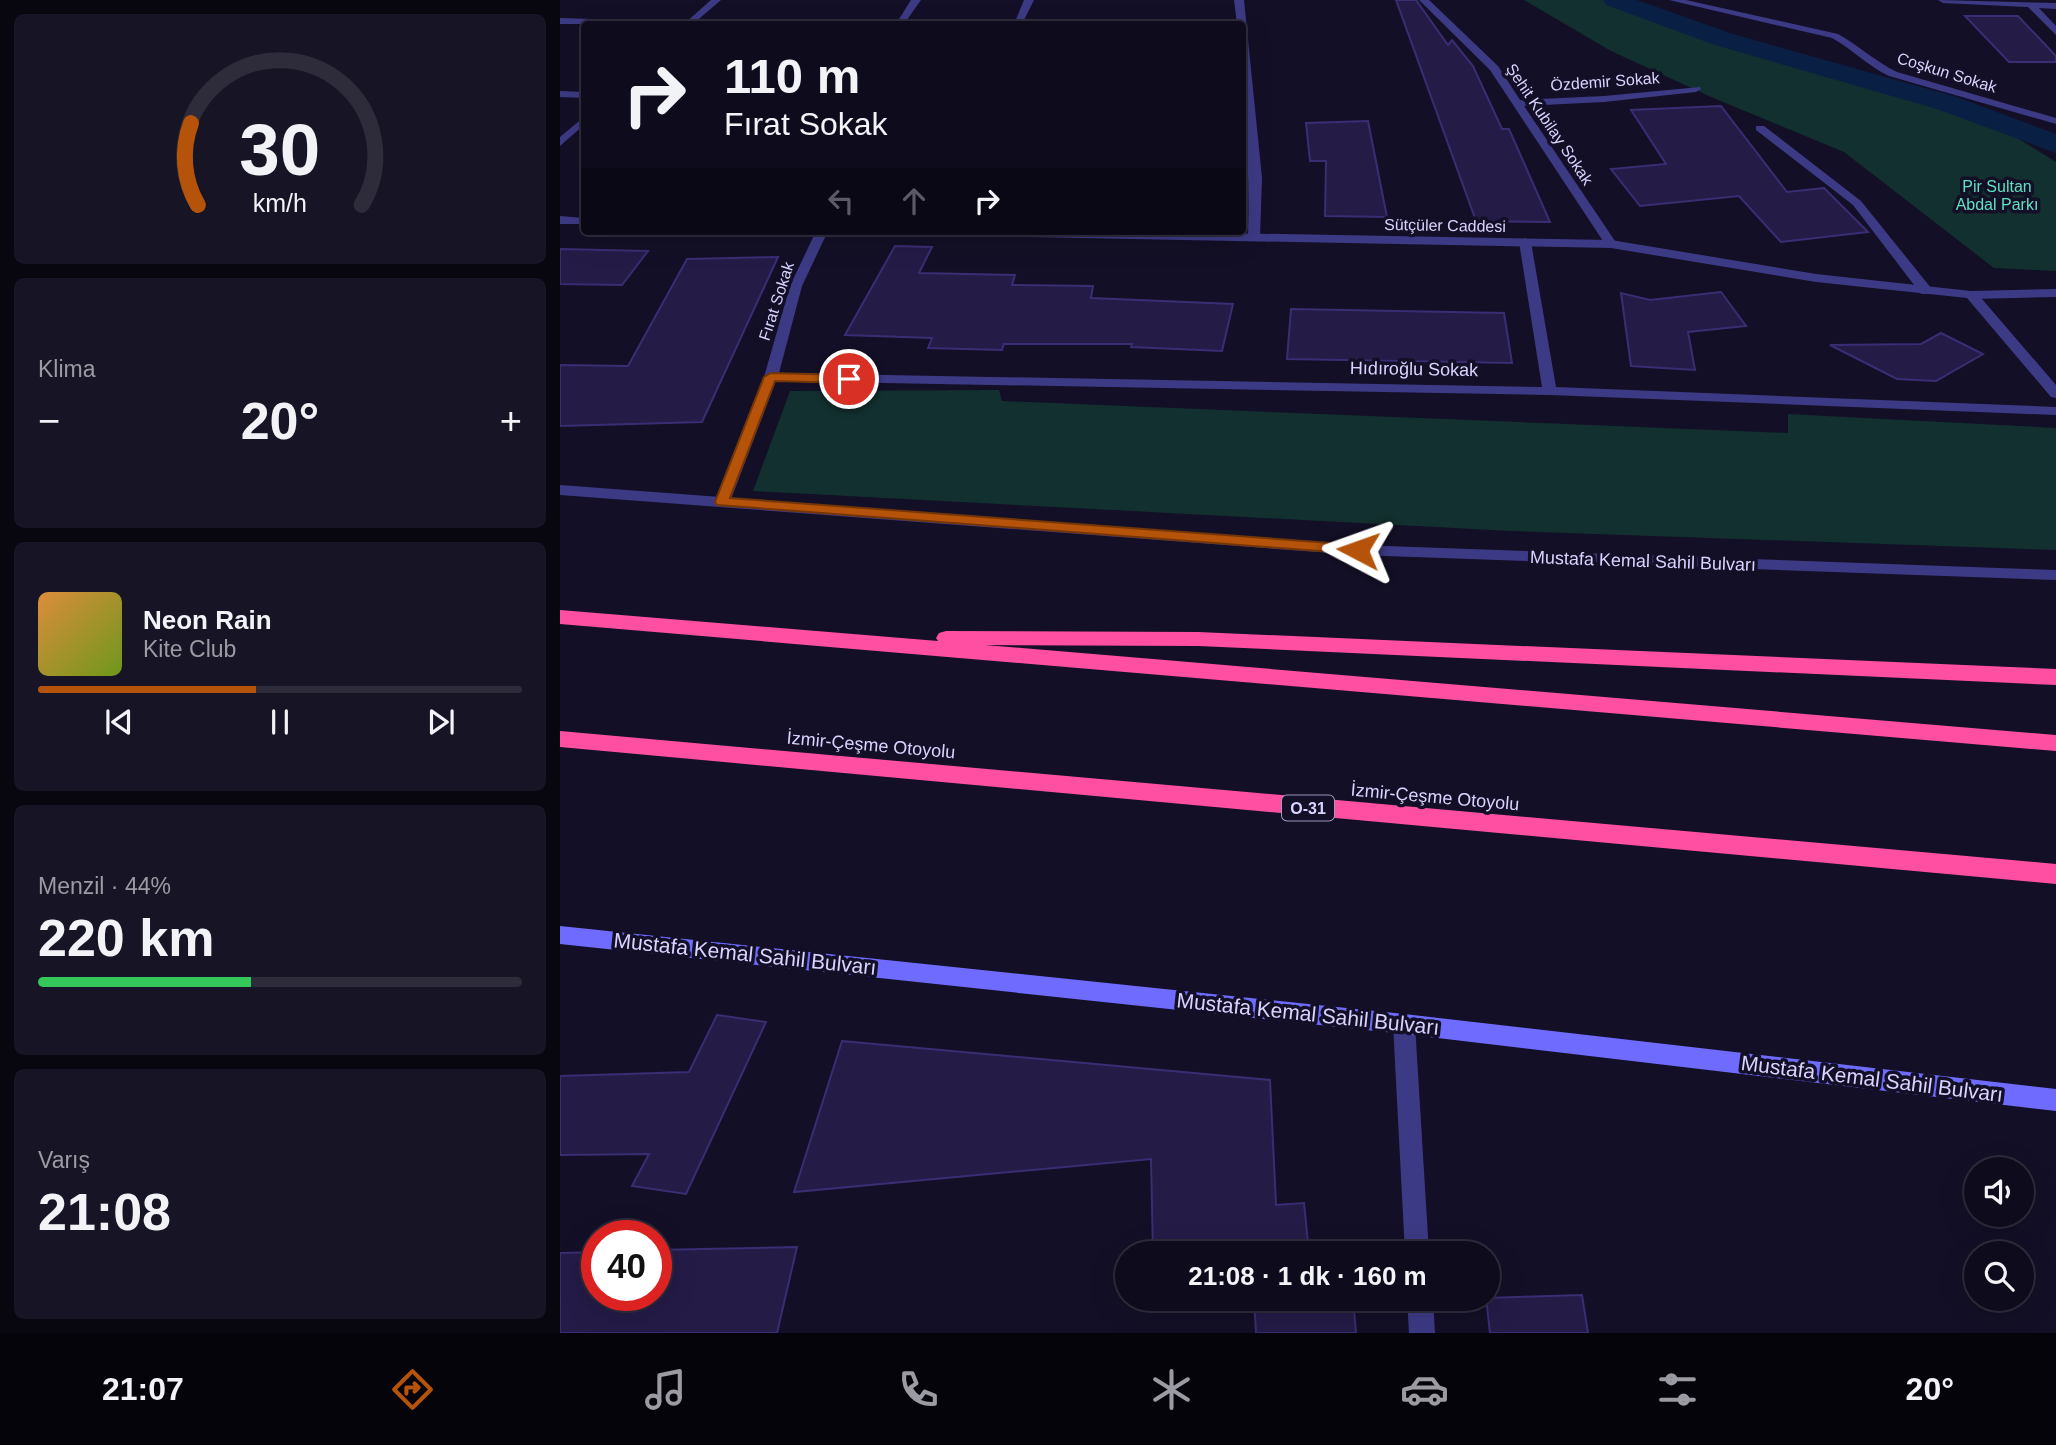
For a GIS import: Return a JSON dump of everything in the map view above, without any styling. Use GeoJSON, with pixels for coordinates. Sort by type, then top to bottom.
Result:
{"type":"FeatureCollection","features":[{"type":"Feature","properties":{"kind":"highway"},"geometry":{"type":"LineString","coordinates":[[560,617],[2056,743]]}},
{"type":"Feature","properties":{"kind":"highway"},"geometry":{"type":"LineString","coordinates":[[783,637],[1198,639],[2056,677]]}},
{"type":"Feature","properties":{"kind":"highway","name":"İzmir-Çeşme Otoyolu"},"geometry":{"type":"LineString","coordinates":[[560,739],[2056,874]]}},
{"type":"Feature","properties":{"kind":"main road","name":"Mustafa Kemal Sahil Bulvarı"},"geometry":{"type":"LineString","coordinates":[[560,935],[1404,1024],[2056,1100]]}},
{"type":"Feature","properties":{"kind":"street"},"geometry":{"type":"LineString","coordinates":[[692,21],[716,0]]}},
{"type":"Feature","properties":{"kind":"street"},"geometry":{"type":"LineString","coordinates":[[902,21],[916,0]]}},
{"type":"Feature","properties":{"kind":"street"},"geometry":{"type":"LineString","coordinates":[[1019,21],[1029,0]]}},
{"type":"Feature","properties":{"kind":"street"},"geometry":{"type":"LineString","coordinates":[[1229,0],[1239,0],[1241,21]]}},
{"type":"Feature","properties":{"kind":"street","name":"Şehit Kubilay Sokak"},"geometry":{"type":"LineString","coordinates":[[1424,0],[1494,68],[1611,244]]}},
{"type":"Feature","properties":{"kind":"street","name":"Coşkun Sokak"},"geometry":{"type":"LineString","coordinates":[[1674,0],[1835,36],[1850,44],[1872,64],[1893,74],[2056,121]]}},
{"type":"Feature","properties":{"kind":"street"},"geometry":{"type":"LineString","coordinates":[[1943,0],[2056,6]]}},
{"type":"Feature","properties":{"kind":"street"},"geometry":{"type":"LineString","coordinates":[[2031,5],[2056,32]]}},
{"type":"Feature","properties":{"kind":"street"},"geometry":{"type":"LineString","coordinates":[[560,20],[584,21]]}},
{"type":"Feature","properties":{"kind":"street"},"geometry":{"type":"LineString","coordinates":[[1246,68],[1256,177],[1254,237]]}},
{"type":"Feature","properties":{"kind":"street","name":"Özdemir Sokak"},"geometry":{"type":"LineString","coordinates":[[1517,103],[1604,99],[1696,89]]}},
{"type":"Feature","properties":{"kind":"street"},"geometry":{"type":"LineString","coordinates":[[560,94],[581,95]]}},
{"type":"Feature","properties":{"kind":"street"},"geometry":{"type":"LineString","coordinates":[[560,124],[581,123]]}},
{"type":"Feature","properties":{"kind":"street"},"geometry":{"type":"LineString","coordinates":[[560,143],[581,124]]}},
{"type":"Feature","properties":{"kind":"street"},"geometry":{"type":"LineString","coordinates":[[1760,128],[1857,203],[1926,291]]}},
{"type":"Feature","properties":{"kind":"street"},"geometry":{"type":"LineString","coordinates":[[560,220],[581,221]]}},
{"type":"Feature","properties":{"kind":"street","name":"Fırat Sokak"},"geometry":{"type":"LineString","coordinates":[[722,502],[771,377],[796,286],[820,235]]}},
{"type":"Feature","properties":{"kind":"street","name":"Sütçüler Caddesi"},"geometry":{"type":"LineString","coordinates":[[1145,235],[1611,244],[1816,278],[1926,291],[1971,295],[2056,293]]}},
{"type":"Feature","properties":{"kind":"street"},"geometry":{"type":"LineString","coordinates":[[1525,242],[1550,391]]}},
{"type":"Feature","properties":{"kind":"street"},"geometry":{"type":"LineString","coordinates":[[1971,295],[2056,394]]}},
{"type":"Feature","properties":{"kind":"street","name":"Hıdıroğlu Sokak"},"geometry":{"type":"LineString","coordinates":[[771,377],[1550,391],[2056,411]]}},
{"type":"Feature","properties":{"kind":"street","name":"Mustafa Kemal Sahil Bulvarı"},"geometry":{"type":"LineString","coordinates":[[560,490],[1358,550],[2056,575]]}},
{"type":"Feature","properties":{"kind":"street"},"geometry":{"type":"LineString","coordinates":[[1404,1024],[1417,1241]]}},
{"type":"Feature","properties":{"kind":"street"},"geometry":{"type":"LineString","coordinates":[[1421,1311],[1422,1333]]}},
{"type":"Feature","properties":{"kind":"green space","name":"Pir Sultan Abdal Parkı"},"geometry":{"type":"Polygon","coordinates":[[[1524,0],[1613,0],[1715,42],[1856,81],[2011,134],[2056,162],[2056,271],[1994,268],[1844,152],[1711,97],[1611,51],[1524,0]]]}},
{"type":"Feature","properties":{"kind":"green space"},"geometry":{"type":"Polygon","coordinates":[[[999,390],[1002,401],[1788,433],[1788,414],[2056,428],[2056,550],[1511,531],[753,491],[790,391],[999,390]]]}},
{"type":"Feature","properties":{"kind":"building"},"geometry":{"type":"Polygon","coordinates":[[[1396,0],[1416,0],[1448,45],[1452,40],[1473,66],[1502,129],[1509,129],[1550,222],[1476,221],[1396,0]]]}},
{"type":"Feature","properties":{"kind":"building"},"geometry":{"type":"Polygon","coordinates":[[[1965,16],[2018,16],[2056,56],[2056,62],[2009,62],[1965,16]]]}},
{"type":"Feature","properties":{"kind":"building"},"geometry":{"type":"Polygon","coordinates":[[[1721,106],[1787,192],[1824,188],[1868,232],[1781,242],[1739,196],[1640,206],[1611,169],[1666,164],[1631,110],[1721,106]]]}},
{"type":"Feature","properties":{"kind":"building"},"geometry":{"type":"Polygon","coordinates":[[[1368,121],[1387,217],[1325,216],[1326,161],[1310,161],[1306,123],[1368,121]]]}},
{"type":"Feature","properties":{"kind":"building"},"geometry":{"type":"Polygon","coordinates":[[[895,246],[932,247],[919,273],[1015,275],[1012,285],[1093,286],[1091,298],[1233,304],[1222,351],[1131,347],[1132,344],[1004,344],[1002,350],[928,348],[932,338],[845,335],[895,246]]]}},
{"type":"Feature","properties":{"kind":"building"},"geometry":{"type":"Polygon","coordinates":[[[560,249],[648,251],[622,285],[560,284],[560,249]]]}},
{"type":"Feature","properties":{"kind":"building"},"geometry":{"type":"Polygon","coordinates":[[[778,257],[702,422],[560,426],[560,365],[628,366],[687,259],[778,257]]]}},
{"type":"Feature","properties":{"kind":"building"},"geometry":{"type":"Polygon","coordinates":[[[1721,292],[1746,326],[1688,332],[1695,370],[1631,366],[1621,293],[1650,300],[1721,292]]]}},
{"type":"Feature","properties":{"kind":"building"},"geometry":{"type":"Polygon","coordinates":[[[1291,309],[1504,313],[1512,363],[1287,359],[1291,309]]]}},
{"type":"Feature","properties":{"kind":"building"},"geometry":{"type":"Polygon","coordinates":[[[1941,333],[1983,354],[1936,381],[1897,379],[1830,345],[1921,344],[1941,333]]]}},
{"type":"Feature","properties":{"kind":"building"},"geometry":{"type":"Polygon","coordinates":[[[717,1015],[766,1022],[686,1194],[632,1186],[649,1154],[560,1155],[560,1076],[689,1072],[717,1015]]]}},
{"type":"Feature","properties":{"kind":"building"},"geometry":{"type":"Polygon","coordinates":[[[842,1041],[1270,1080],[1276,1205],[1304,1203],[1308,1241],[1153,1241],[1151,1159],[794,1192],[842,1041]]]}},
{"type":"Feature","properties":{"kind":"building"},"geometry":{"type":"Polygon","coordinates":[[[797,1247],[777,1333],[560,1333],[560,1253],[581,1252],[581,1311],[672,1311],[672,1250],[797,1247]]]}},
{"type":"Feature","properties":{"kind":"building"},"geometry":{"type":"Polygon","coordinates":[[[1582,1295],[1588,1333],[1490,1333],[1487,1311],[1500,1311],[1500,1298],[1582,1295]]]}},
{"type":"Feature","properties":{"kind":"building"},"geometry":{"type":"Polygon","coordinates":[[[1255,1311],[1354,1311],[1356,1333],[1256,1333],[1255,1311]]]}},
{"type":"Feature","properties":{"kind":"waterway"},"geometry":{"type":"LineString","coordinates":[[1615,0],[1724,39],[1947,103],[2056,144]]}},
{"type":"Feature","properties":{"kind":"route"},"geometry":{"type":"LineString","coordinates":[[849,379],[771,377],[722,502],[1358,550]]}}]}
